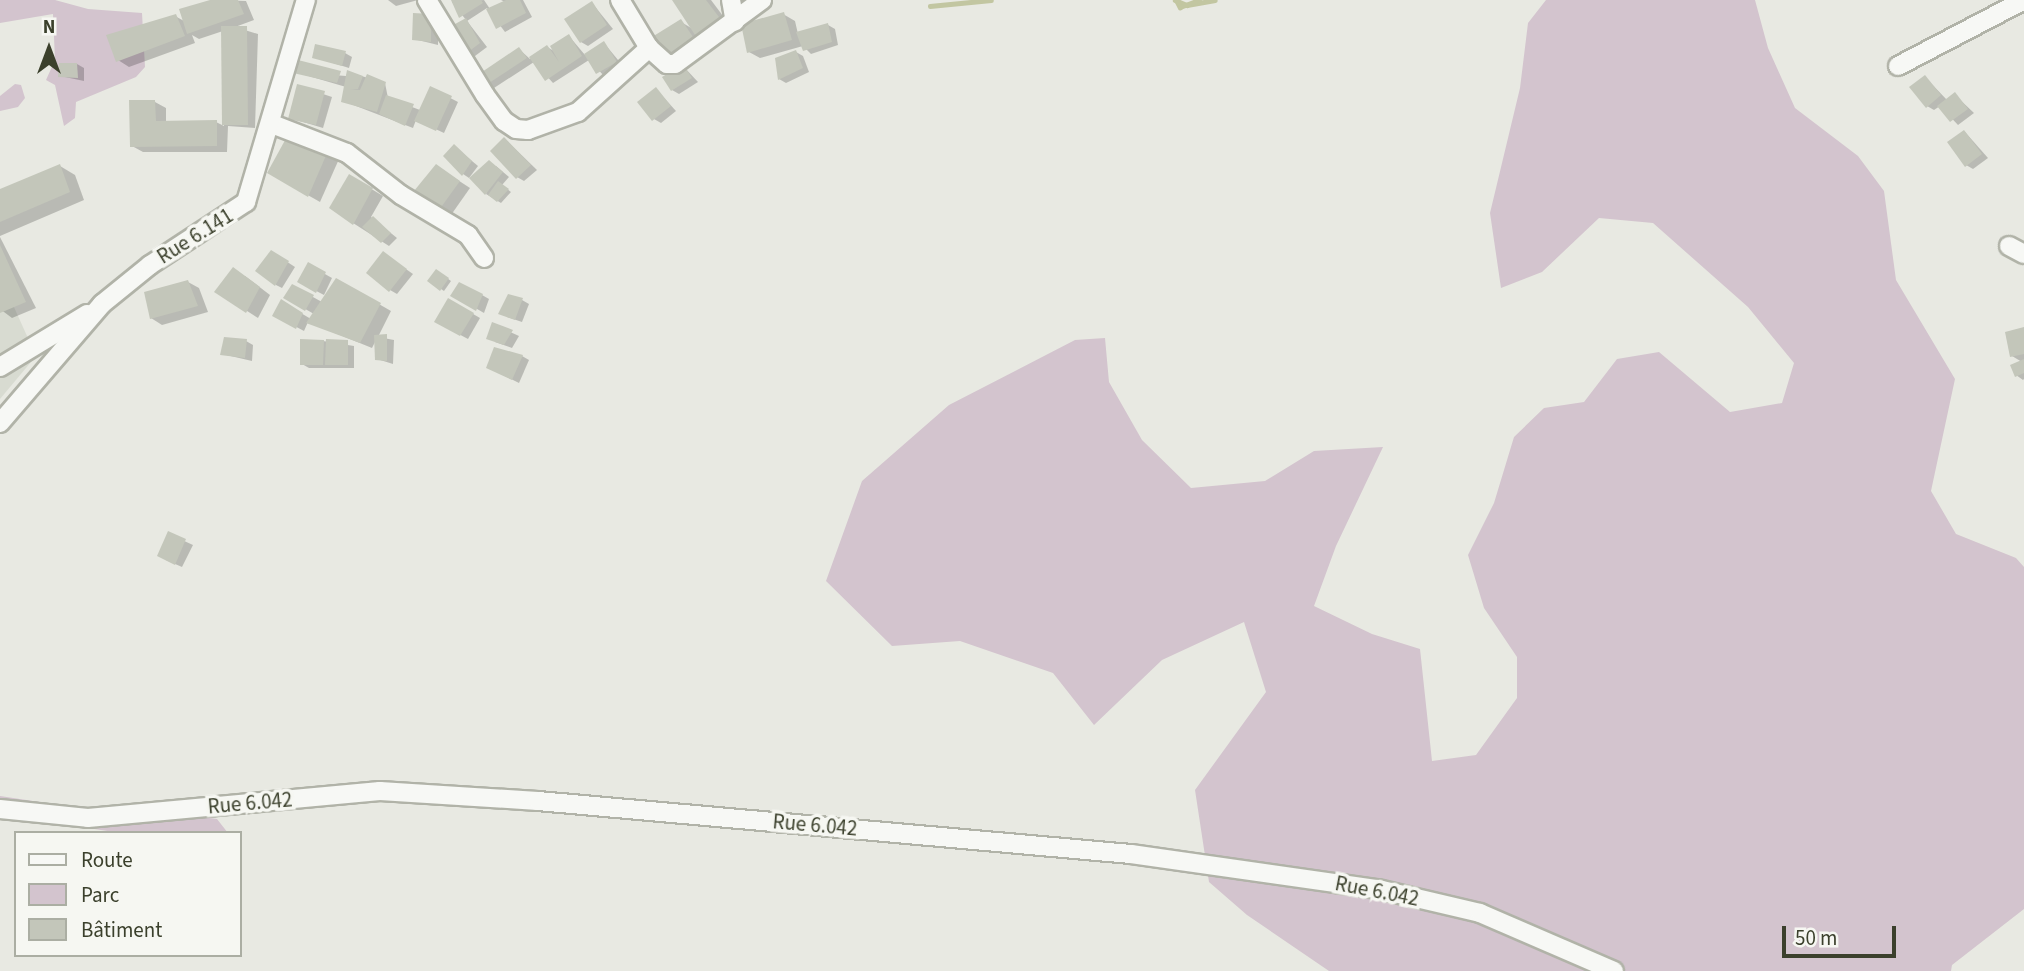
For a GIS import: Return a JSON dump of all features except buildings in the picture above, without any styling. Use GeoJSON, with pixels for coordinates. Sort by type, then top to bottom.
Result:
{"type":"FeatureCollection","features":[{"type":"Feature","properties":{"kind":"street","name":"Rue 6.141"},"geometry":{"type":"LineString","coordinates":[[0,423],[102,304],[150,265],[239,210],[250,194],[306,0]]}},
{"type":"Feature","properties":{"kind":"street"},"geometry":{"type":"LineString","coordinates":[[427,0],[485,95],[504,121],[516,129],[527,130],[578,112],[638,63],[649,48]]}},
{"type":"Feature","properties":{"kind":"street"},"geometry":{"type":"LineString","coordinates":[[620,0],[649,48],[661,61],[675,64],[762,0]]}},
{"type":"Feature","properties":{"kind":"street"},"geometry":{"type":"LineString","coordinates":[[731,0],[735,22]]}},
{"type":"Feature","properties":{"kind":"street"},"geometry":{"type":"LineString","coordinates":[[1898,66],[2024,0]]}},
{"type":"Feature","properties":{"kind":"street"},"geometry":{"type":"LineString","coordinates":[[272,124],[347,153],[401,195],[468,235],[484,258]]}},
{"type":"Feature","properties":{"kind":"street"},"geometry":{"type":"LineString","coordinates":[[0,367],[102,304]]}},
{"type":"Feature","properties":{"kind":"street","name":"Rue 6.042"},"geometry":{"type":"LineString","coordinates":[[0,809],[88,818],[380,791],[538,801],[1131,854],[1378,889],[1480,913],[1614,971]]}},
{"type":"Feature","properties":{"kind":"shaded area"},"geometry":{"type":"Polygon","coordinates":[[[0,276],[36,356],[0,399],[0,276]]]}},
{"type":"Feature","properties":{"kind":"green space"},"geometry":{"type":"Polygon","coordinates":[[[0,0],[55,0],[88,9],[142,13],[145,67],[136,77],[76,102],[75,118],[64,126],[55,85],[46,80],[55,60],[53,14],[0,23],[0,0]]]}},
{"type":"Feature","properties":{"kind":"green space"},"geometry":{"type":"Polygon","coordinates":[[[1546,0],[1755,0],[1768,48],[1795,108],[1858,156],[1884,191],[1896,280],[1955,379],[1931,491],[1956,534],[2016,558],[2024,567],[2024,909],[1952,965],[1951,971],[1329,971],[1247,915],[1209,882],[1195,790],[1266,692],[1244,622],[1162,660],[1094,725],[1053,673],[960,641],[892,646],[826,581],[862,481],[949,405],[1075,340],[1105,338],[1109,382],[1142,440],[1191,488],[1265,481],[1314,451],[1383,447],[1336,546],[1314,606],[1372,634],[1420,649],[1432,761],[1476,755],[1517,698],[1517,657],[1484,608],[1468,555],[1494,503],[1514,437],[1544,408],[1584,402],[1617,359],[1659,352],[1730,412],[1782,403],[1794,363],[1748,307],[1653,223],[1599,218],[1542,272],[1501,288],[1490,213],[1520,88],[1528,23],[1546,0]]]}},
{"type":"Feature","properties":{"kind":"green space"},"geometry":{"type":"Polygon","coordinates":[[[15,84],[21,85],[25,98],[18,107],[0,111],[0,96],[15,84]]]}},
{"type":"Feature","properties":{"kind":"green space"},"geometry":{"type":"Polygon","coordinates":[[[0,796],[105,812],[217,819],[226,831],[107,831],[0,814],[0,796]]]}},
{"type":"Feature","properties":{"kind":"waterway"},"geometry":{"type":"LineString","coordinates":[[930,6],[991,0]]}},
{"type":"Feature","properties":{"kind":"waterway"},"geometry":{"type":"LineString","coordinates":[[1175,0],[1187,5],[1215,0]]}},
{"type":"Feature","properties":{"kind":"waterway"},"geometry":{"type":"LineString","coordinates":[[1177,1],[1180,7],[1199,0]]}}]}
